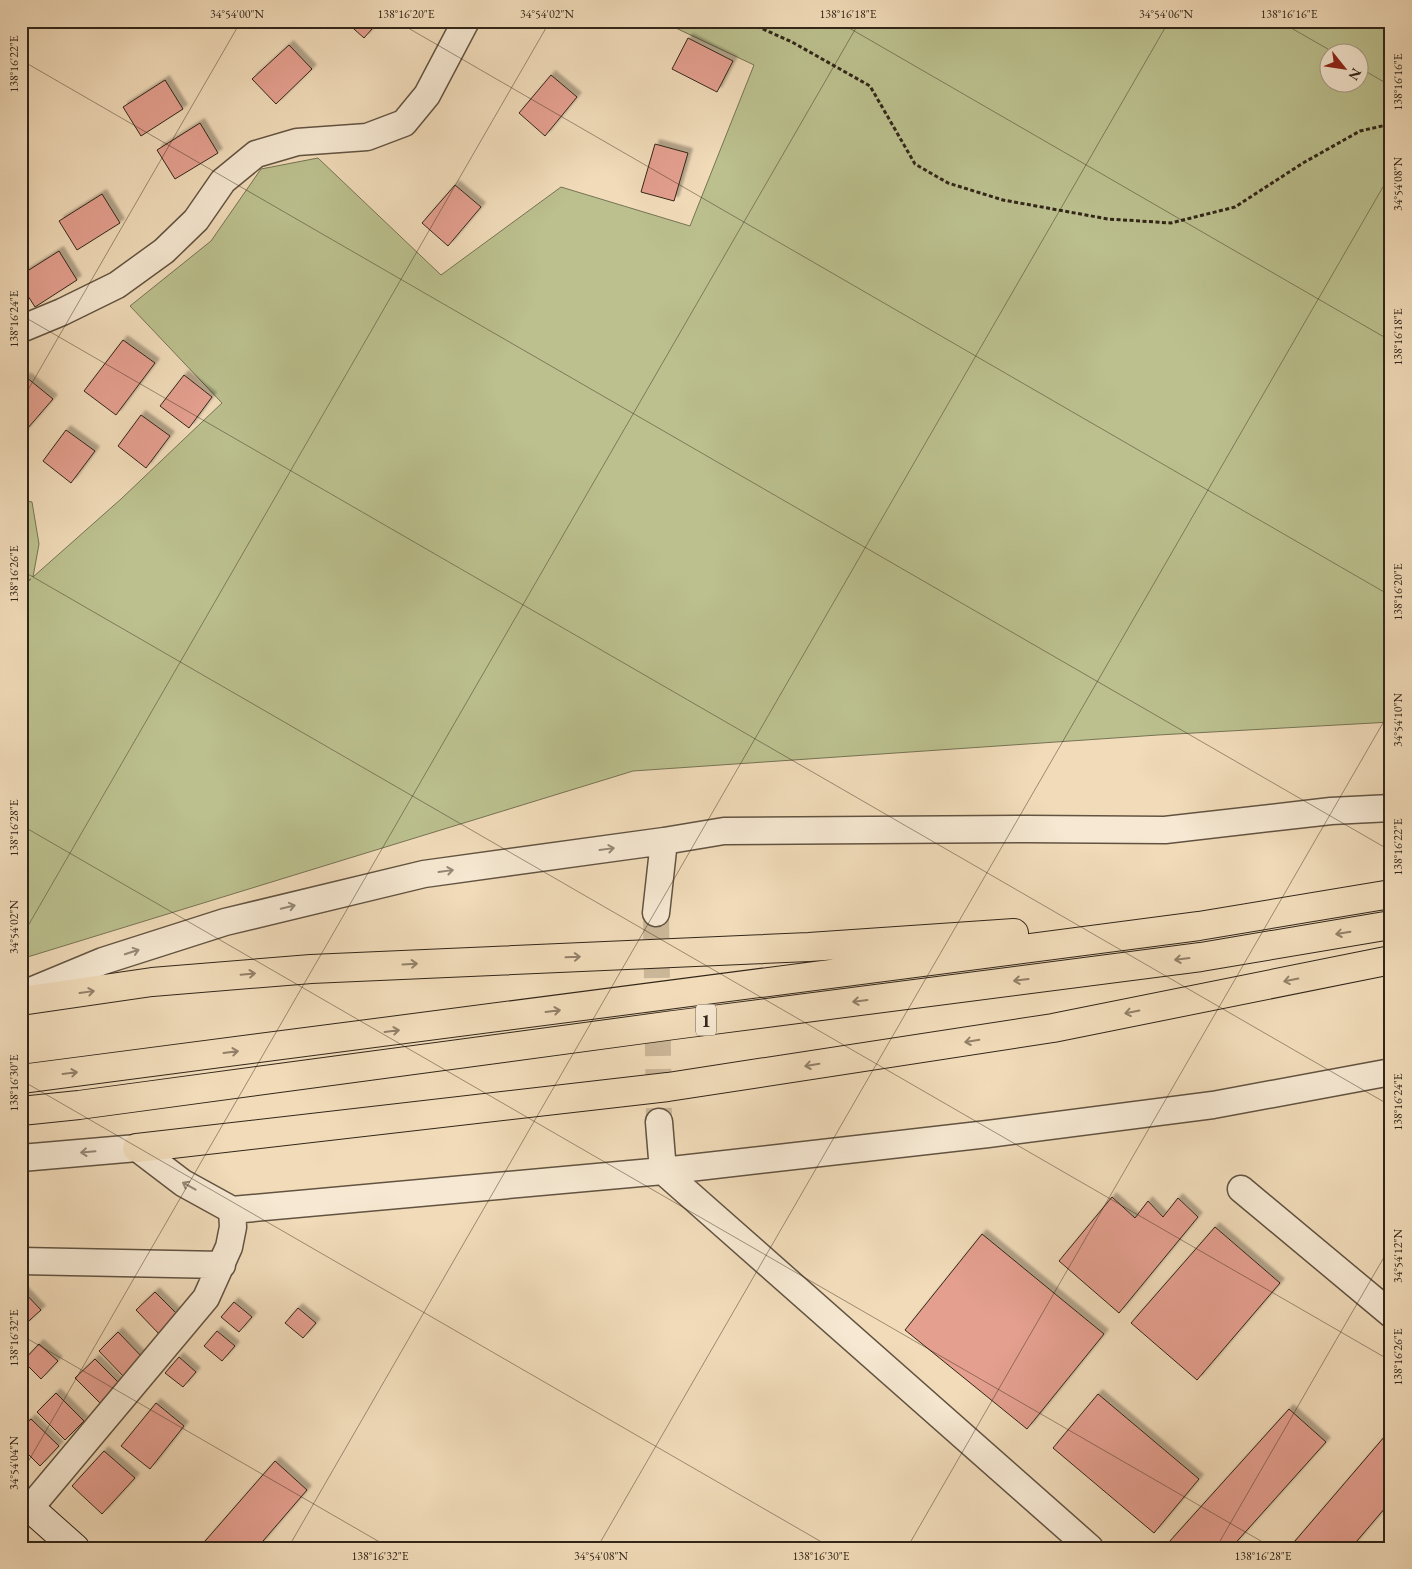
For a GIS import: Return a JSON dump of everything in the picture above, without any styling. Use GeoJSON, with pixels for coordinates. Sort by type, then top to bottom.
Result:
{"type":"FeatureCollection","features":[{"type":"Feature","properties":{"kind":"highway"},"geometry":{"type":"LineString","coordinates":[[21,1079],[1199,926],[1391,894]]}},
{"type":"Feature","properties":{"kind":"highway"},"geometry":{"type":"LineString","coordinates":[[21,1001],[152,982],[311,970],[809,947],[1246,918]]}},
{"type":"Feature","properties":{"kind":"highway","name":"1"},"geometry":{"type":"LineString","coordinates":[[21,1111],[88,1104],[674,1024],[1201,957],[1391,925]]}},
{"type":"Feature","properties":{"kind":"highway"},"geometry":{"type":"LineString","coordinates":[[137,1148],[668,1087],[1053,1028],[1391,960]]}},
{"type":"Feature","properties":{"kind":"street"},"geometry":{"type":"LineString","coordinates":[[21,329],[62,312],[117,285],[164,251],[196,220],[223,181],[256,154],[297,142],[366,136],[404,123],[428,95],[466,21]]}},
{"type":"Feature","properties":{"kind":"street"},"geometry":{"type":"LineString","coordinates":[[21,996],[103,961],[225,922],[424,874],[724,831],[1165,830],[1331,811],[1391,808]]}},
{"type":"Feature","properties":{"kind":"street"},"geometry":{"type":"LineString","coordinates":[[656,913],[664,841]]}},
{"type":"Feature","properties":{"kind":"street"},"geometry":{"type":"LineString","coordinates":[[21,1158],[137,1148],[233,1218],[988,1134],[1213,1105],[1391,1072]]}},
{"type":"Feature","properties":{"kind":"street"},"geometry":{"type":"LineString","coordinates":[[659,1122],[663,1171],[1090,1548]]}},
{"type":"Feature","properties":{"kind":"street"},"geometry":{"type":"LineString","coordinates":[[1241,1189],[1391,1314]]}},
{"type":"Feature","properties":{"kind":"street"},"geometry":{"type":"LineString","coordinates":[[76,1548],[26,1504],[206,1298],[222,1265],[233,1218]]}},
{"type":"Feature","properties":{"kind":"street"},"geometry":{"type":"LineString","coordinates":[[21,1261],[222,1265]]}},
{"type":"Feature","properties":{"kind":"path"},"geometry":{"type":"LineString","coordinates":[[745,21],[792,42],[870,86],[916,164],[948,183],[1003,200],[1108,219],[1171,223],[1235,207],[1303,163],[1360,131],[1391,124]]}},
{"type":"Feature","properties":{"kind":"green space"},"geometry":{"type":"Polygon","coordinates":[[[661,21],[1391,21],[1391,722],[1158,735],[633,771],[21,959],[21,588],[31,579],[21,584],[21,500],[32,502],[39,544],[33,577],[121,499],[222,403],[130,306],[211,241],[261,169],[318,158],[441,275],[561,187],[690,226],[754,65],[661,21]]]}},
{"type":"Feature","properties":{"kind":"building"},"geometry":{"type":"Polygon","coordinates":[[[345,21],[379,21],[364,38],[345,21]]]}},
{"type":"Feature","properties":{"kind":"building"},"geometry":{"type":"Polygon","coordinates":[[[688,38],[733,61],[717,92],[672,69],[688,38]]]}},
{"type":"Feature","properties":{"kind":"building"},"geometry":{"type":"Polygon","coordinates":[[[289,45],[312,69],[276,104],[252,79],[289,45]]]}},
{"type":"Feature","properties":{"kind":"building"},"geometry":{"type":"Polygon","coordinates":[[[551,75],[577,97],[545,136],[519,113],[551,75]]]}},
{"type":"Feature","properties":{"kind":"building"},"geometry":{"type":"Polygon","coordinates":[[[165,80],[183,109],[141,136],[123,107],[165,80]]]}},
{"type":"Feature","properties":{"kind":"building"},"geometry":{"type":"Polygon","coordinates":[[[200,123],[218,153],[175,179],[157,150],[200,123]]]}},
{"type":"Feature","properties":{"kind":"building"},"geometry":{"type":"Polygon","coordinates":[[[655,144],[688,153],[674,201],[641,192],[655,144]]]}},
{"type":"Feature","properties":{"kind":"building"},"geometry":{"type":"Polygon","coordinates":[[[455,185],[481,207],[448,246],[422,223],[455,185]]]}},
{"type":"Feature","properties":{"kind":"building"},"geometry":{"type":"Polygon","coordinates":[[[102,194],[120,223],[77,250],[59,221],[102,194]]]}},
{"type":"Feature","properties":{"kind":"building"},"geometry":{"type":"Polygon","coordinates":[[[59,251],[77,280],[35,307],[21,285],[21,275],[59,251]]]}},
{"type":"Feature","properties":{"kind":"building"},"geometry":{"type":"Polygon","coordinates":[[[123,340],[155,363],[116,415],[84,391],[123,340]]]}},
{"type":"Feature","properties":{"kind":"building"},"geometry":{"type":"Polygon","coordinates":[[[184,375],[212,397],[189,428],[160,406],[184,375]]]}},
{"type":"Feature","properties":{"kind":"building"},"geometry":{"type":"Polygon","coordinates":[[[26,377],[53,399],[21,436],[21,383],[26,377]]]}},
{"type":"Feature","properties":{"kind":"building"},"geometry":{"type":"Polygon","coordinates":[[[141,415],[170,436],[146,468],[118,446],[141,415]]]}},
{"type":"Feature","properties":{"kind":"building"},"geometry":{"type":"Polygon","coordinates":[[[66,430],[95,451],[71,483],[43,461],[66,430]]]}},
{"type":"Feature","properties":{"kind":"building"},"geometry":{"type":"Polygon","coordinates":[[[1112,1197],[1135,1218],[1148,1201],[1163,1217],[1178,1198],[1198,1217],[1119,1313],[1059,1261],[1112,1197]]]}},
{"type":"Feature","properties":{"kind":"building"},"geometry":{"type":"Polygon","coordinates":[[[1215,1227],[1280,1283],[1197,1380],[1131,1323],[1215,1227]]]}},
{"type":"Feature","properties":{"kind":"building"},"geometry":{"type":"Polygon","coordinates":[[[982,1234],[1104,1334],[1027,1429],[905,1330],[982,1234]]]}},
{"type":"Feature","properties":{"kind":"building"},"geometry":{"type":"Polygon","coordinates":[[[21,1291],[41,1310],[21,1328],[21,1291]]]}},
{"type":"Feature","properties":{"kind":"building"},"geometry":{"type":"Polygon","coordinates":[[[155,1292],[180,1317],[161,1336],[136,1310],[155,1292]]]}},
{"type":"Feature","properties":{"kind":"building"},"geometry":{"type":"Polygon","coordinates":[[[234,1302],[252,1317],[239,1332],[221,1317],[234,1302]]]}},
{"type":"Feature","properties":{"kind":"building"},"geometry":{"type":"Polygon","coordinates":[[[298,1308],[316,1323],[303,1338],[285,1323],[298,1308]]]}},
{"type":"Feature","properties":{"kind":"building"},"geometry":{"type":"Polygon","coordinates":[[[217,1331],[235,1346],[222,1361],[204,1346],[217,1331]]]}},
{"type":"Feature","properties":{"kind":"building"},"geometry":{"type":"Polygon","coordinates":[[[118,1332],[143,1358],[124,1377],[99,1351],[118,1332]]]}},
{"type":"Feature","properties":{"kind":"building"},"geometry":{"type":"Polygon","coordinates":[[[39,1344],[58,1361],[41,1379],[23,1361],[39,1344]]]}},
{"type":"Feature","properties":{"kind":"building"},"geometry":{"type":"Polygon","coordinates":[[[179,1357],[196,1372],[183,1387],[165,1373],[179,1357]]]}},
{"type":"Feature","properties":{"kind":"building"},"geometry":{"type":"Polygon","coordinates":[[[95,1359],[120,1384],[100,1403],[75,1378],[95,1359]]]}},
{"type":"Feature","properties":{"kind":"building"},"geometry":{"type":"Polygon","coordinates":[[[56,1393],[84,1421],[65,1440],[37,1412],[56,1393]]]}},
{"type":"Feature","properties":{"kind":"building"},"geometry":{"type":"Polygon","coordinates":[[[1098,1394],[1199,1479],[1154,1533],[1053,1448],[1098,1394]]]}},
{"type":"Feature","properties":{"kind":"building"},"geometry":{"type":"Polygon","coordinates":[[[156,1403],[184,1426],[150,1469],[121,1446],[156,1403]]]}},
{"type":"Feature","properties":{"kind":"building"},"geometry":{"type":"Polygon","coordinates":[[[1289,1409],[1326,1442],[1231,1548],[1175,1548],[1169,1542],[1289,1409]]]}},
{"type":"Feature","properties":{"kind":"building"},"geometry":{"type":"Polygon","coordinates":[[[31,1419],[59,1446],[40,1466],[21,1447],[21,1428],[31,1419]]]}},
{"type":"Feature","properties":{"kind":"building"},"geometry":{"type":"Polygon","coordinates":[[[1391,1429],[1391,1501],[1351,1548],[1289,1548],[1391,1429]]]}},
{"type":"Feature","properties":{"kind":"building"},"geometry":{"type":"Polygon","coordinates":[[[104,1451],[135,1478],[102,1514],[72,1486],[104,1451]]]}},
{"type":"Feature","properties":{"kind":"building"},"geometry":{"type":"Polygon","coordinates":[[[275,1461],[307,1490],[257,1548],[199,1548],[275,1461]]]}},
{"type":"Feature","properties":{"kind":"tunnel"},"geometry":{"type":"LineString","coordinates":[[656,913],[659,1122]]}}]}
